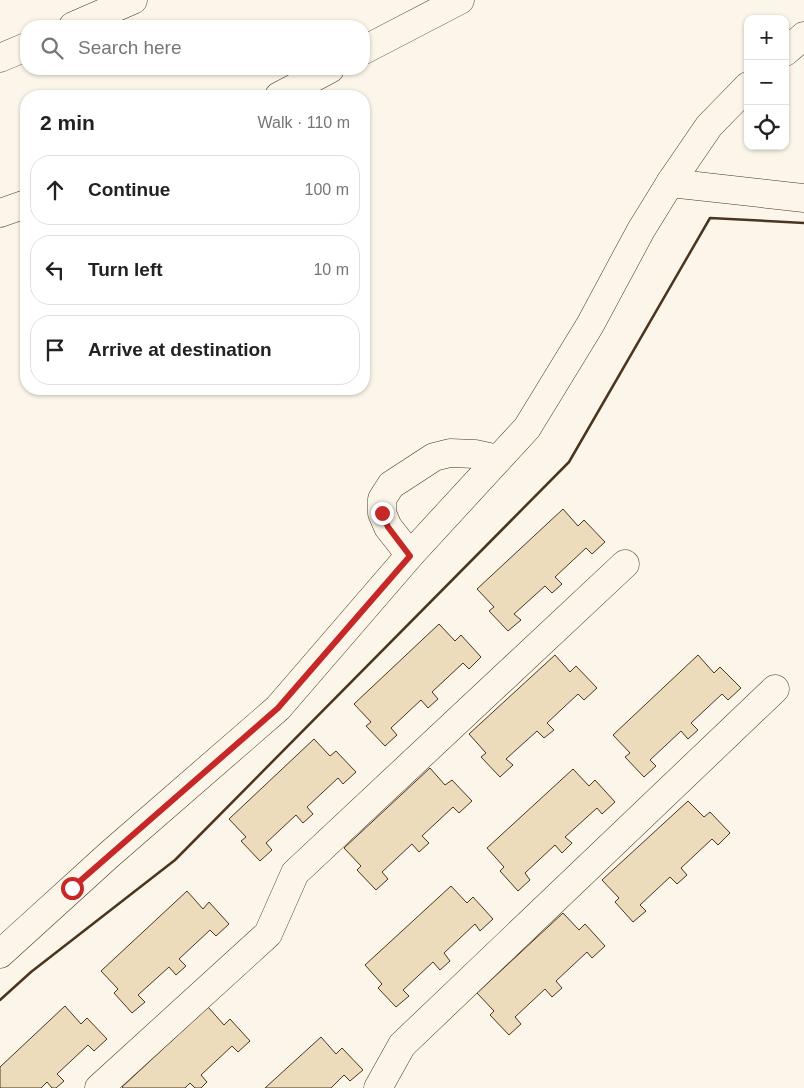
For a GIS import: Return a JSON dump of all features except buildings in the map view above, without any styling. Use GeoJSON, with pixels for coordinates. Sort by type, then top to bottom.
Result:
{"type":"FeatureCollection","features":[{"type":"Feature","properties":{"kind":"street"},"geometry":{"type":"LineString","coordinates":[[87,20],[133,0]]}},
{"type":"Feature","properties":{"kind":"street"},"geometry":{"type":"LineString","coordinates":[[370,47],[460,0]]}},
{"type":"Feature","properties":{"kind":"street"},"geometry":{"type":"LineString","coordinates":[[789,49],[804,36]]}},
{"type":"Feature","properties":{"kind":"street"},"geometry":{"type":"LineString","coordinates":[[0,58],[20,50]]}},
{"type":"Feature","properties":{"kind":"street"},"geometry":{"type":"LineString","coordinates":[[290,90],[319,75]]}},
{"type":"Feature","properties":{"kind":"street"},"geometry":{"type":"LineString","coordinates":[[0,954],[91,871],[278,708],[410,556],[527,428],[590,325],[641,230],[670,184],[709,126],[744,90]]}},
{"type":"Feature","properties":{"kind":"street"},"geometry":{"type":"LineString","coordinates":[[670,184],[804,198]]}},
{"type":"Feature","properties":{"kind":"street"},"geometry":{"type":"LineString","coordinates":[[0,213],[20,206]]}},
{"type":"Feature","properties":{"kind":"street"},"geometry":{"type":"LineString","coordinates":[[410,556],[388,527],[382,513],[382,499],[391,485],[434,457],[450,452],[475,454],[498,459]]}},
{"type":"Feature","properties":{"kind":"street"},"geometry":{"type":"LineString","coordinates":[[99,1088],[268,934],[295,874],[626,564]]}},
{"type":"Feature","properties":{"kind":"street"},"geometry":{"type":"LineString","coordinates":[[378,1088],[402,1045],[775,689]]}},
{"type":"Feature","properties":{"kind":"wall"},"geometry":{"type":"LineString","coordinates":[[0,1000],[31,972],[175,860],[569,462],[710,218],[804,223]]}},
{"type":"Feature","properties":{"kind":"route"},"geometry":{"type":"LineString","coordinates":[[72,888],[278,708],[410,556],[388,527],[382,513]]}}]}
